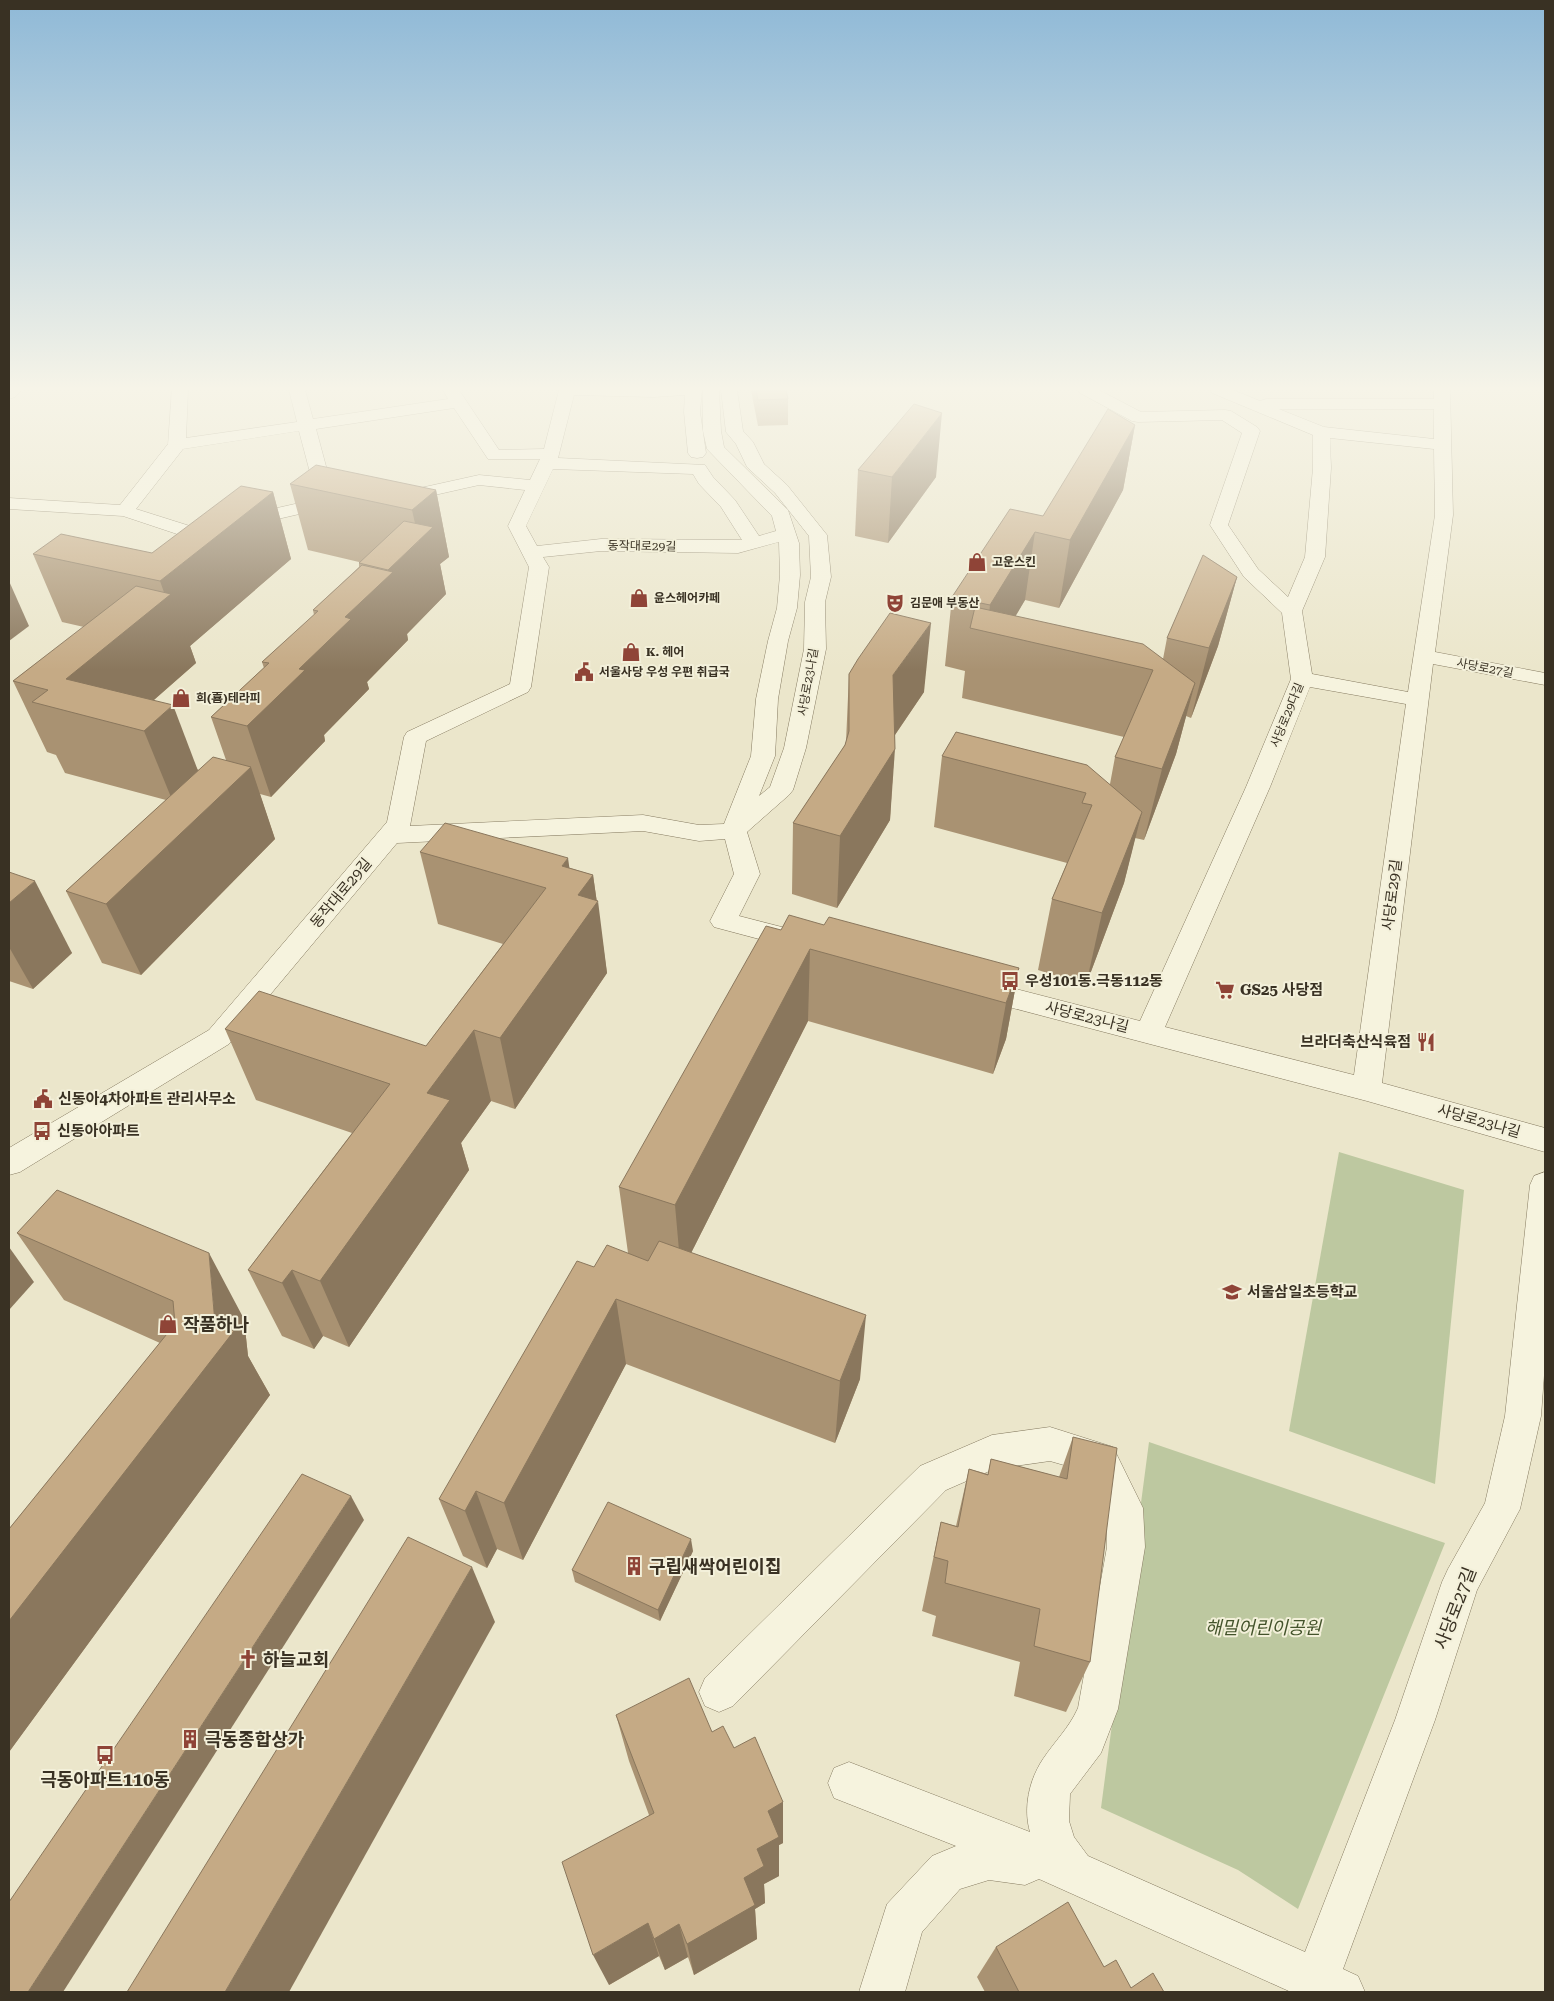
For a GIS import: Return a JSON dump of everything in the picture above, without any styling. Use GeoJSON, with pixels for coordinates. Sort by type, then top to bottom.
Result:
{"type":"FeatureCollection","features":[{"type":"Feature","properties":{"kind":"street"},"geometry":{"type":"LineString","coordinates":[[125,511],[147,483]]}},
{"type":"Feature","properties":{"kind":"street"},"geometry":{"type":"LineString","coordinates":[[321,483],[326,502]]}},
{"type":"Feature","properties":{"kind":"street"},"geometry":{"type":"LineString","coordinates":[[386,501],[464,483]]}},
{"type":"Feature","properties":{"kind":"street"},"geometry":{"type":"LineString","coordinates":[[511,483],[536,486]]}},
{"type":"Feature","properties":{"kind":"street"},"geometry":{"type":"LineString","coordinates":[[708,483],[728,504],[754,543]]}},
{"type":"Feature","properties":{"kind":"street"},"geometry":{"type":"LineString","coordinates":[[750,483],[781,514],[789,542],[790,575],[787,608],[778,641],[767,699],[764,756],[734,831],[747,874],[723,921],[826,948]]}},
{"type":"Feature","properties":{"kind":"street","name":"사당로23나길"},"geometry":{"type":"LineString","coordinates":[[734,831],[781,790],[795,748],[815,649],[815,602],[821,577],[818,535],[782,489],[775,483]]}},
{"type":"Feature","properties":{"kind":"street"},"geometry":{"type":"LineString","coordinates":[[1234,483],[1220,525],[1251,573],[1292,611],[1315,556],[1321,483]]}},
{"type":"Feature","properties":{"kind":"street","name":"사당로29길"},"geometry":{"type":"LineString","coordinates":[[1367,1090],[1444,515],[1444,483]]}},
{"type":"Feature","properties":{"kind":"street","name":"동작대로29길"},"geometry":{"type":"LineString","coordinates":[[9,1163],[219,1037],[400,824],[415,737],[520,688],[538,567],[517,526],[536,486]]}},
{"type":"Feature","properties":{"kind":"street"},"geometry":{"type":"LineString","coordinates":[[760,493],[782,489]]}},
{"type":"Feature","properties":{"kind":"street"},"geometry":{"type":"LineString","coordinates":[[9,504],[125,511],[192,533],[350,498]]}},
{"type":"Feature","properties":{"kind":"street","name":"동작대로29길"},"geometry":{"type":"LineString","coordinates":[[531,552],[600,545],[738,547],[787,534]]}},
{"type":"Feature","properties":{"kind":"street","name":"사당로29다길"},"geometry":{"type":"LineString","coordinates":[[1148,1032],[1258,787],[1302,679],[1292,611]]}},
{"type":"Feature","properties":{"kind":"street","name":"사당로27길"},"geometry":{"type":"LineString","coordinates":[[1425,656],[1545,679]]}},
{"type":"Feature","properties":{"kind":"street"},"geometry":{"type":"LineString","coordinates":[[1302,679],[1418,700]]}},
{"type":"Feature","properties":{"kind":"street"},"geometry":{"type":"LineString","coordinates":[[390,835],[643,823],[699,834],[734,831]]}},
{"type":"Feature","properties":{"kind":"street","name":"사당로23나길"},"geometry":{"type":"LineString","coordinates":[[950,982],[1367,1090],[1545,1140]]}},
{"type":"Feature","properties":{"kind":"street","name":"사당로27길"},"geometry":{"type":"LineString","coordinates":[[1326,1988],[1461,1582],[1502,1509],[1524,1416],[1545,1185]]}},
{"type":"Feature","properties":{"kind":"street"},"geometry":{"type":"LineString","coordinates":[[720,1692],[933,1478],[992,1452],[1050,1444],[1100,1459],[1124,1508],[1126,1547],[1098,1708],[1086,1738],[1058,1775],[1049,1794],[1048,1820],[1056,1848],[1074,1871]]}},
{"type":"Feature","properties":{"kind":"street"},"geometry":{"type":"LineString","coordinates":[[849,1783],[1074,1871],[1326,1988]]}},
{"type":"Feature","properties":{"kind":"street"},"geometry":{"type":"LineString","coordinates":[[882,1992],[902,1920],[948,1871],[989,1858],[1074,1871]]}},
{"type":"Feature","properties":{"kind":"green space"},"geometry":{"type":"Polygon","coordinates":[[[1339,1152],[1464,1190],[1435,1484],[1289,1431],[1339,1152]]]}},
{"type":"Feature","properties":{"kind":"green space","name":"해밀어린이공원"},"geometry":{"type":"Polygon","coordinates":[[[1149,1442],[1445,1543],[1298,1909],[1238,1870],[1101,1808],[1149,1442]]]}},
{"type":"Feature","properties":{"kind":"building"},"geometry":{"type":"Polygon","coordinates":[[[404,483],[436,490],[412,510],[290,484],[404,483]]]}},
{"type":"Feature","properties":{"kind":"building"},"geometry":{"type":"Polygon","coordinates":[[[1063,483],[1102,483],[1070,540],[1035,532],[990,605],[952,597],[1010,509],[1043,516],[1063,483]]]}},
{"type":"Feature","properties":{"kind":"building"},"geometry":{"type":"Polygon","coordinates":[[[241,486],[273,492],[160,581],[33,554],[61,534],[152,553],[241,486]]]}},
{"type":"Feature","properties":{"kind":"building"},"geometry":{"type":"Polygon","coordinates":[[[404,521],[433,527],[388,570],[359,563],[404,521]]]}},
{"type":"Feature","properties":{"kind":"building"},"geometry":{"type":"Polygon","coordinates":[[[1203,555],[1237,577],[1209,648],[1167,638],[1203,555]]]}},
{"type":"Feature","properties":{"kind":"building"},"geometry":{"type":"Polygon","coordinates":[[[362,565],[393,572],[345,617],[351,619],[299,669],[305,670],[247,726],[211,717],[269,663],[262,662],[318,611],[313,610],[362,565]]]}},
{"type":"Feature","properties":{"kind":"building"},"geometry":{"type":"Polygon","coordinates":[[[136,586],[171,594],[66,679],[173,705],[144,731],[32,702],[48,690],[13,681],[136,586]]]}},
{"type":"Feature","properties":{"kind":"building"},"geometry":{"type":"Polygon","coordinates":[[[975,607],[1143,644],[1195,683],[1162,769],[1115,757],[1153,670],[970,628],[975,607]]]}},
{"type":"Feature","properties":{"kind":"building"},"geometry":{"type":"Polygon","coordinates":[[[890,613],[931,623],[893,675],[895,749],[840,836],[793,823],[845,745],[849,731],[849,674],[890,613]]]}},
{"type":"Feature","properties":{"kind":"building"},"geometry":{"type":"Polygon","coordinates":[[[956,732],[1087,765],[1142,812],[1102,913],[1052,899],[1092,805],[1082,803],[1086,793],[942,756],[956,732]]]}},
{"type":"Feature","properties":{"kind":"building"},"geometry":{"type":"Polygon","coordinates":[[[213,757],[251,767],[106,904],[66,891],[213,757]]]}},
{"type":"Feature","properties":{"kind":"building"},"geometry":{"type":"Polygon","coordinates":[[[445,823],[568,858],[562,866],[593,875],[578,895],[598,901],[500,1038],[474,1030],[427,1093],[450,1100],[320,1281],[292,1270],[282,1283],[248,1270],[390,1084],[225,1029],[259,991],[426,1046],[546,888],[420,852],[445,823]]]}},
{"type":"Feature","properties":{"kind":"building"},"geometry":{"type":"Polygon","coordinates":[[[9,872],[35,881],[9,903],[9,872]]]}},
{"type":"Feature","properties":{"kind":"building"},"geometry":{"type":"Polygon","coordinates":[[[789,915],[824,925],[829,917],[1019,968],[1006,1003],[810,949],[675,1205],[619,1187],[766,926],[781,930],[789,915]]]}},
{"type":"Feature","properties":{"kind":"building"},"geometry":{"type":"Polygon","coordinates":[[[57,1190],[209,1253],[215,1323],[234,1331],[9,1621],[9,1529],[175,1324],[173,1301],[17,1233],[57,1190]]]}},
{"type":"Feature","properties":{"kind":"building"},"geometry":{"type":"Polygon","coordinates":[[[659,1241],[866,1315],[840,1381],[616,1299],[504,1503],[476,1491],[465,1511],[439,1499],[577,1261],[594,1267],[607,1245],[648,1261],[659,1241]]]}},
{"type":"Feature","properties":{"kind":"building"},"geometry":{"type":"Polygon","coordinates":[[[1073,1437],[1117,1448],[1090,1662],[1034,1646],[1040,1609],[945,1583],[948,1561],[934,1557],[941,1522],[958,1527],[969,1469],[988,1475],[991,1459],[1067,1479],[1073,1437]]]}},
{"type":"Feature","properties":{"kind":"building"},"geometry":{"type":"Polygon","coordinates":[[[302,1474],[351,1496],[28,1992],[9,1992],[9,1902],[302,1474]]]}},
{"type":"Feature","properties":{"kind":"building","name":"구립새싹어린이집"},"geometry":{"type":"Polygon","coordinates":[[[608,1502],[691,1539],[658,1610],[572,1570],[608,1502]]]}},
{"type":"Feature","properties":{"kind":"building"},"geometry":{"type":"Polygon","coordinates":[[[408,1537],[472,1567],[225,1992],[127,1992],[408,1537]]]}},
{"type":"Feature","properties":{"kind":"building"},"geometry":{"type":"Polygon","coordinates":[[[689,1678],[712,1732],[723,1726],[734,1748],[755,1737],[783,1802],[768,1811],[779,1837],[757,1849],[764,1866],[744,1878],[755,1905],[687,1944],[679,1924],[654,1939],[648,1923],[593,1955],[562,1862],[654,1813],[616,1715],[689,1678]]]}},
{"type":"Feature","properties":{"kind":"building"},"geometry":{"type":"Polygon","coordinates":[[[1068,1902],[1104,1967],[1116,1960],[1131,1988],[1153,1973],[1164,1992],[1019,1992],[996,1947],[1068,1902]]]}},
{"type":"Feature","properties":{"kind":"place","name":"고운스킨"},"geometry":{"type":"Point","coordinates":[977,562]}},
{"type":"Feature","properties":{"kind":"place","name":"윤스헤어카페"},"geometry":{"type":"Point","coordinates":[639,598]}},
{"type":"Feature","properties":{"kind":"place","name":"김문애 부동산"},"geometry":{"type":"Point","coordinates":[895,603]}},
{"type":"Feature","properties":{"kind":"place","name":"K. 헤어"},"geometry":{"type":"Point","coordinates":[631,652]}},
{"type":"Feature","properties":{"kind":"place","name":"서울사당 우성 우편 취급국"},"geometry":{"type":"Point","coordinates":[584,672]}},
{"type":"Feature","properties":{"kind":"place","name":"희(喜)테라피"},"geometry":{"type":"Point","coordinates":[181,698]}},
{"type":"Feature","properties":{"kind":"place","name":"우성101동.극동112동"},"geometry":{"type":"Point","coordinates":[1010,981]}},
{"type":"Feature","properties":{"kind":"place","name":"GS25 사당점"},"geometry":{"type":"Point","coordinates":[1225,990]}},
{"type":"Feature","properties":{"kind":"place","name":"브라더축산식육점"},"geometry":{"type":"Point","coordinates":[1426,1042]}},
{"type":"Feature","properties":{"kind":"place","name":"신동아4차아파트 관리사무소"},"geometry":{"type":"Point","coordinates":[43,1099]}},
{"type":"Feature","properties":{"kind":"place","name":"신동아아파트"},"geometry":{"type":"Point","coordinates":[42,1131]}},
{"type":"Feature","properties":{"kind":"place","name":"서울삼일초등학교"},"geometry":{"type":"Point","coordinates":[1232,1292]}},
{"type":"Feature","properties":{"kind":"place","name":"작품하나"},"geometry":{"type":"Point","coordinates":[168,1324]}},
{"type":"Feature","properties":{"kind":"place","name":"구립새싹어린이집"},"geometry":{"type":"Point","coordinates":[634,1566]}},
{"type":"Feature","properties":{"kind":"place","name":"하늘교회"},"geometry":{"type":"Point","coordinates":[248,1659]}},
{"type":"Feature","properties":{"kind":"place","name":"극동종합상가"},"geometry":{"type":"Point","coordinates":[190,1739]}},
{"type":"Feature","properties":{"kind":"place","name":"극동아파트110동"},"geometry":{"type":"Point","coordinates":[105,1755]}}]}
